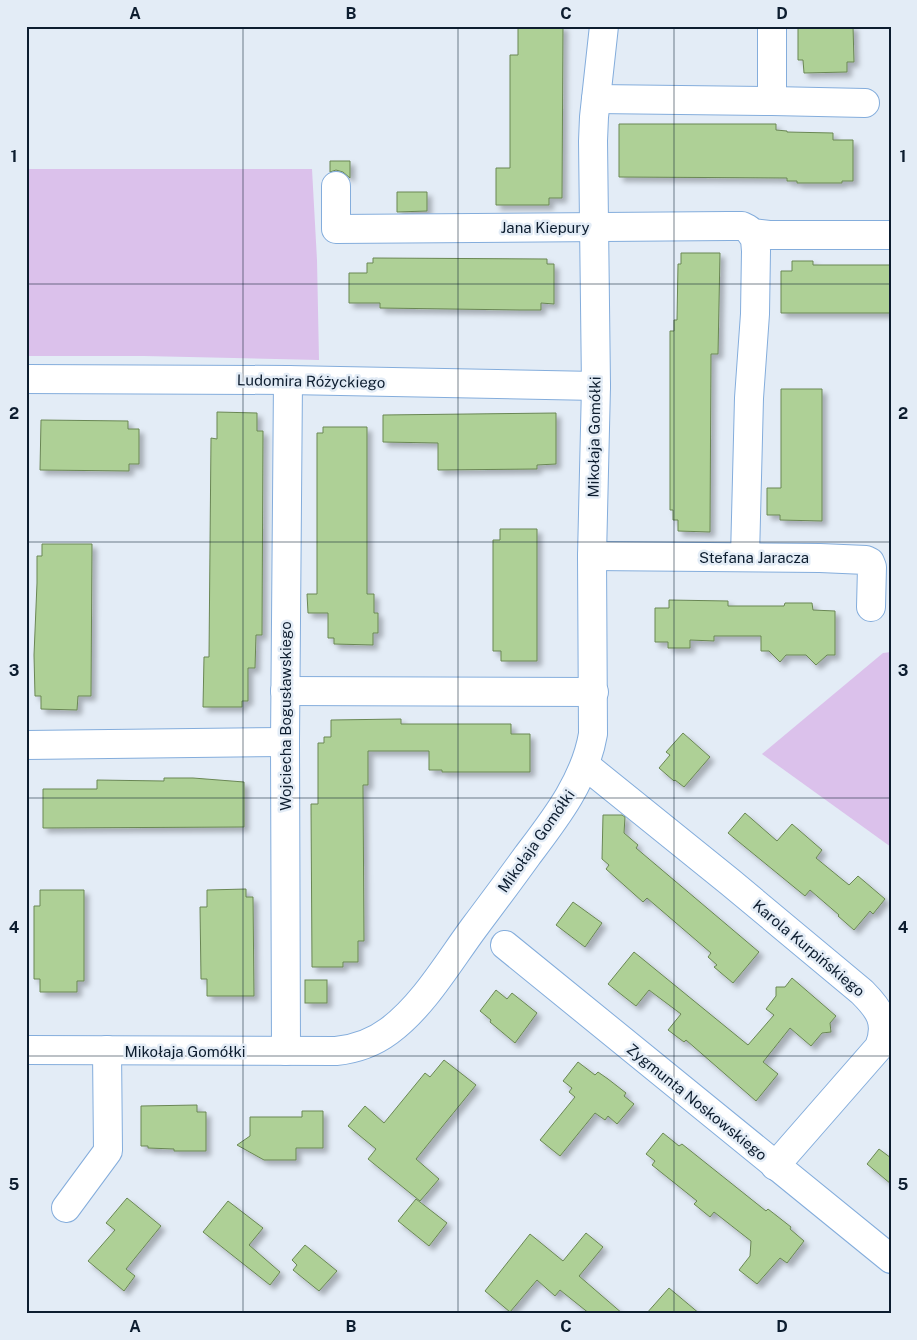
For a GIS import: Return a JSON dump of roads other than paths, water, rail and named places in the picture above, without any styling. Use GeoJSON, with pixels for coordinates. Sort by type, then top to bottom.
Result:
{"type":"FeatureCollection","features":[{"type":"Feature","properties":{"kind":"street","name":"Mikołaja Gomółki"},"geometry":{"type":"LineString","coordinates":[[26,1050],[336,1051],[349,1050],[372,1042],[401,1021],[417,1005],[561,810],[585,765],[593,734],[592,556],[596,386],[593,141],[604,26]]}},
{"type":"Feature","properties":{"kind":"street"},"geometry":{"type":"LineString","coordinates":[[772,26],[772,101]]}},
{"type":"Feature","properties":{"kind":"street"},"geometry":{"type":"LineString","coordinates":[[596,98],[865,103]]}},
{"type":"Feature","properties":{"kind":"street","name":"Jana Kiepury"},"geometry":{"type":"LineString","coordinates":[[336,186],[336,228],[736,226],[748,228],[752,233],[770,235],[891,235]]}},
{"type":"Feature","properties":{"kind":"street"},"geometry":{"type":"LineString","coordinates":[[745,557],[749,398],[755,314],[756,251],[755,239],[752,233]]}},
{"type":"Feature","properties":{"kind":"street","name":"Ludomira Różyckiego"},"geometry":{"type":"LineString","coordinates":[[26,379],[288,380],[596,386]]}},
{"type":"Feature","properties":{"kind":"street","name":"Wojciecha Bogusławskiego"},"geometry":{"type":"LineString","coordinates":[[286,1051],[285,691],[288,380]]}},
{"type":"Feature","properties":{"kind":"street","name":"Stefana Jaracza"},"geometry":{"type":"LineString","coordinates":[[592,556],[866,560],[870,562],[872,567],[872,608]]}},
{"type":"Feature","properties":{"kind":"street"},"geometry":{"type":"LineString","coordinates":[[285,691],[594,692]]}},
{"type":"Feature","properties":{"kind":"street"},"geometry":{"type":"LineString","coordinates":[[26,745],[285,742]]}},
{"type":"Feature","properties":{"kind":"street","name":"Karola Kurpińskiego"},"geometry":{"type":"LineString","coordinates":[[585,765],[862,992],[876,1006],[880,1014],[883,1037],[879,1047],[775,1166]]}},
{"type":"Feature","properties":{"kind":"street","name":"Zygmunta Noskowskiego"},"geometry":{"type":"LineString","coordinates":[[505,945],[891,1259]]}},
{"type":"Feature","properties":{"kind":"street"},"geometry":{"type":"LineString","coordinates":[[66,1208],[108,1151],[107,1050]]}}]}
